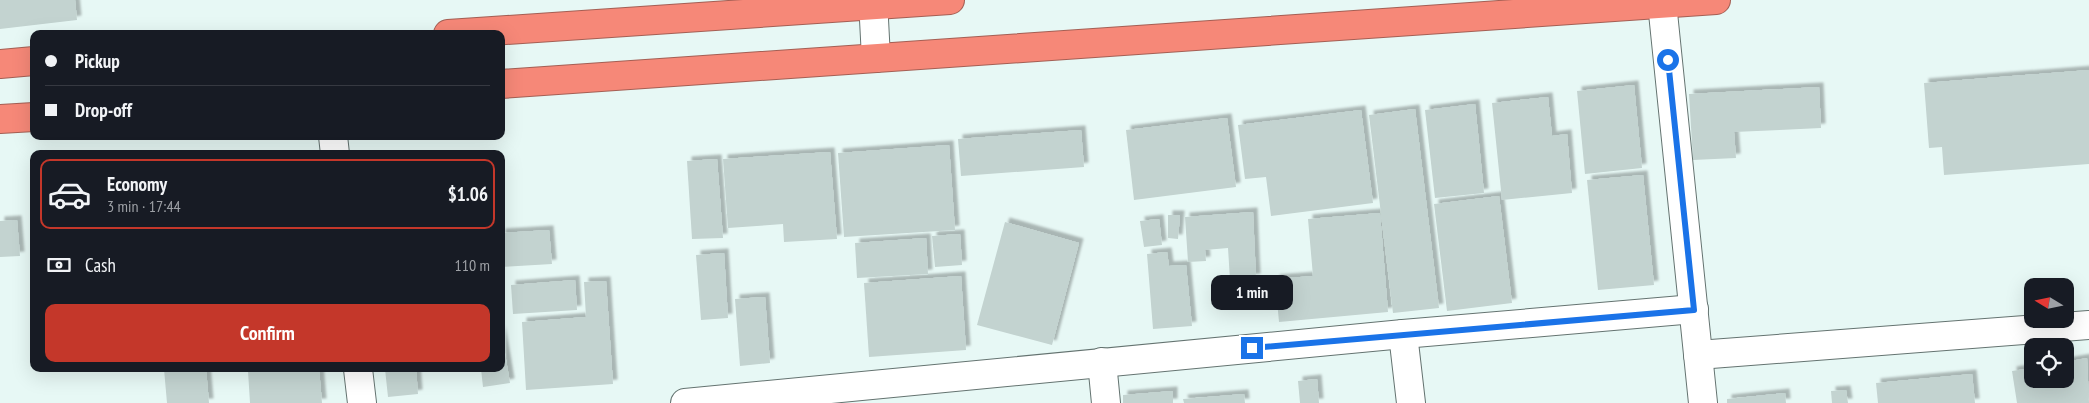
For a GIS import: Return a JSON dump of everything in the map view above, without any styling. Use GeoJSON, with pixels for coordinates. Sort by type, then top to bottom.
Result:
{"type":"FeatureCollection","features":[{"type":"Feature","properties":{"kind":"highway"},"geometry":{"type":"LineString","coordinates":[[503,30],[874,3],[950,0]]}},
{"type":"Feature","properties":{"kind":"highway"},"geometry":{"type":"LineString","coordinates":[[505,84],[1716,0]]}},
{"type":"Feature","properties":{"kind":"highway"},"geometry":{"type":"LineString","coordinates":[[0,64],[30,61]]}},
{"type":"Feature","properties":{"kind":"highway"},"geometry":{"type":"LineString","coordinates":[[0,119],[30,117]]}},
{"type":"Feature","properties":{"kind":"street"},"geometry":{"type":"LineString","coordinates":[[874,3],[876,58]]}},
{"type":"Feature","properties":{"kind":"street"},"geometry":{"type":"LineString","coordinates":[[1662,3],[1703,403]]}},
{"type":"Feature","properties":{"kind":"street"},"geometry":{"type":"LineString","coordinates":[[686,403],[809,397],[1102,362],[1403,334],[1694,310]]}},
{"type":"Feature","properties":{"kind":"street"},"geometry":{"type":"LineString","coordinates":[[1698,355],[2089,325]]}},
{"type":"Feature","properties":{"kind":"street"},"geometry":{"type":"LineString","coordinates":[[1403,334],[1410,403]]}},
{"type":"Feature","properties":{"kind":"street"},"geometry":{"type":"LineString","coordinates":[[1102,362],[1106,403]]}},
{"type":"Feature","properties":{"kind":"street"},"geometry":{"type":"LineString","coordinates":[[358,372],[362,403]]}},
{"type":"Feature","properties":{"kind":"building"},"geometry":{"type":"Polygon","coordinates":[[[0,0],[75,0],[77,20],[0,29],[0,0]]]}},
{"type":"Feature","properties":{"kind":"building"},"geometry":{"type":"Polygon","coordinates":[[[2089,70],[2089,164],[1944,175],[1942,147],[1929,148],[1924,83],[2089,70]]]}},
{"type":"Feature","properties":{"kind":"building"},"geometry":{"type":"Polygon","coordinates":[[[1634,85],[1642,168],[1585,174],[1577,91],[1634,85]]]}},
{"type":"Feature","properties":{"kind":"building"},"geometry":{"type":"Polygon","coordinates":[[[1819,87],[1821,128],[1734,132],[1736,158],[1693,160],[1689,94],[1819,87]]]}},
{"type":"Feature","properties":{"kind":"building"},"geometry":{"type":"Polygon","coordinates":[[[1548,97],[1552,136],[1567,134],[1572,193],[1502,200],[1492,103],[1548,97]]]}},
{"type":"Feature","properties":{"kind":"building"},"geometry":{"type":"Polygon","coordinates":[[[1475,104],[1484,193],[1435,198],[1425,110],[1475,104]]]}},
{"type":"Feature","properties":{"kind":"building"},"geometry":{"type":"Polygon","coordinates":[[[1415,109],[1439,308],[1393,313],[1369,115],[1415,109]]]}},
{"type":"Feature","properties":{"kind":"building"},"geometry":{"type":"Polygon","coordinates":[[[1361,110],[1373,203],[1271,216],[1266,177],[1245,179],[1238,125],[1361,110]]]}},
{"type":"Feature","properties":{"kind":"building"},"geometry":{"type":"Polygon","coordinates":[[[1227,118],[1236,187],[1134,200],[1126,130],[1227,118]]]}},
{"type":"Feature","properties":{"kind":"building"},"geometry":{"type":"Polygon","coordinates":[[[1081,130],[1084,167],[961,176],[958,139],[1081,130]]]}},
{"type":"Feature","properties":{"kind":"building"},"geometry":{"type":"Polygon","coordinates":[[[949,145],[955,230],[844,237],[838,153],[949,145]]]}},
{"type":"Feature","properties":{"kind":"building"},"geometry":{"type":"Polygon","coordinates":[[[830,152],[837,239],[784,242],[783,224],[728,228],[723,159],[830,152]]]}},
{"type":"Feature","properties":{"kind":"building"},"geometry":{"type":"Polygon","coordinates":[[[717,159],[723,238],[692,239],[687,161],[717,159]]]}},
{"type":"Feature","properties":{"kind":"building"},"geometry":{"type":"Polygon","coordinates":[[[1643,175],[1654,285],[1598,290],[1587,180],[1643,175]]]}},
{"type":"Feature","properties":{"kind":"building"},"geometry":{"type":"Polygon","coordinates":[[[1499,196],[1512,303],[1447,311],[1434,204],[1499,196]]]}},
{"type":"Feature","properties":{"kind":"building"},"geometry":{"type":"Polygon","coordinates":[[[1253,212],[1256,278],[1230,280],[1228,248],[1205,250],[1206,261],[1188,262],[1185,217],[1253,212]]]}},
{"type":"Feature","properties":{"kind":"building"},"geometry":{"type":"Polygon","coordinates":[[[1380,213],[1388,312],[1279,322],[1275,279],[1313,276],[1308,219],[1380,213]]]}},
{"type":"Feature","properties":{"kind":"building"},"geometry":{"type":"Polygon","coordinates":[[[1168,215],[1180,215],[1178,239],[1168,238],[1168,215]]]}},
{"type":"Feature","properties":{"kind":"building"},"geometry":{"type":"Polygon","coordinates":[[[1159,219],[1162,245],[1144,247],[1140,221],[1159,219]]]}},
{"type":"Feature","properties":{"kind":"building"},"geometry":{"type":"Polygon","coordinates":[[[17,220],[20,256],[0,257],[0,221],[17,220]]]}},
{"type":"Feature","properties":{"kind":"building"},"geometry":{"type":"Polygon","coordinates":[[[1005,222],[1079,243],[1052,345],[977,325],[1005,222]]]}},
{"type":"Feature","properties":{"kind":"building"},"geometry":{"type":"Polygon","coordinates":[[[549,230],[552,264],[505,267],[505,233],[549,230]]]}},
{"type":"Feature","properties":{"kind":"building"},"geometry":{"type":"Polygon","coordinates":[[[960,234],[962,265],[935,267],[932,236],[960,234]]]}},
{"type":"Feature","properties":{"kind":"building"},"geometry":{"type":"Polygon","coordinates":[[[926,238],[928,274],[857,278],[855,243],[926,238]]]}},
{"type":"Feature","properties":{"kind":"building"},"geometry":{"type":"Polygon","coordinates":[[[1167,252],[1169,266],[1186,265],[1192,326],[1153,329],[1147,254],[1167,252]]]}},
{"type":"Feature","properties":{"kind":"building"},"geometry":{"type":"Polygon","coordinates":[[[724,253],[728,318],[701,320],[696,255],[724,253]]]}},
{"type":"Feature","properties":{"kind":"building"},"geometry":{"type":"Polygon","coordinates":[[[961,276],[966,350],[869,357],[864,283],[961,276]]]}},
{"type":"Feature","properties":{"kind":"building"},"geometry":{"type":"Polygon","coordinates":[[[575,280],[577,310],[513,314],[511,285],[575,280]]]}},
{"type":"Feature","properties":{"kind":"building"},"geometry":{"type":"Polygon","coordinates":[[[606,281],[613,384],[526,390],[522,322],[586,317],[584,282],[606,281]]]}},
{"type":"Feature","properties":{"kind":"building"},"geometry":{"type":"Polygon","coordinates":[[[765,297],[770,363],[740,366],[735,299],[765,297]]]}},
{"type":"Feature","properties":{"kind":"building"},"geometry":{"type":"Polygon","coordinates":[[[505,354],[510,383],[483,387],[481,372],[505,372],[505,354]]]}},
{"type":"Feature","properties":{"kind":"building"},"geometry":{"type":"Polygon","coordinates":[[[2087,358],[2089,403],[2017,403],[2012,371],[2024,369],[2024,388],[2074,388],[2074,360],[2087,358]]]}},
{"type":"Feature","properties":{"kind":"building"},"geometry":{"type":"Polygon","coordinates":[[[164,372],[206,372],[209,403],[167,403],[164,372]]]}},
{"type":"Feature","properties":{"kind":"building"},"geometry":{"type":"Polygon","coordinates":[[[248,372],[319,372],[322,403],[250,403],[248,372]]]}},
{"type":"Feature","properties":{"kind":"building"},"geometry":{"type":"Polygon","coordinates":[[[385,372],[416,372],[418,394],[388,397],[385,372]]]}},
{"type":"Feature","properties":{"kind":"building"},"geometry":{"type":"Polygon","coordinates":[[[1972,374],[1975,403],[1878,403],[1876,383],[1972,374]]]}},
{"type":"Feature","properties":{"kind":"building"},"geometry":{"type":"Polygon","coordinates":[[[1317,379],[1319,403],[1300,403],[1298,381],[1317,379]]]}},
{"type":"Feature","properties":{"kind":"building"},"geometry":{"type":"Polygon","coordinates":[[[1846,390],[1848,403],[1832,403],[1831,391],[1846,390]]]}},
{"type":"Feature","properties":{"kind":"building"},"geometry":{"type":"Polygon","coordinates":[[[1173,391],[1173,403],[1123,403],[1123,395],[1173,391]]]}},
{"type":"Feature","properties":{"kind":"building"},"geometry":{"type":"Polygon","coordinates":[[[1785,393],[1786,403],[1727,403],[1727,399],[1785,393]]]}},
{"type":"Feature","properties":{"kind":"building"},"geometry":{"type":"Polygon","coordinates":[[[1244,394],[1245,403],[1184,403],[1183,399],[1244,394]]]}},
{"type":"Feature","properties":{"kind":"route"},"geometry":{"type":"LineString","coordinates":[[1252,348],[1694,310],[1668,60]]}}]}
